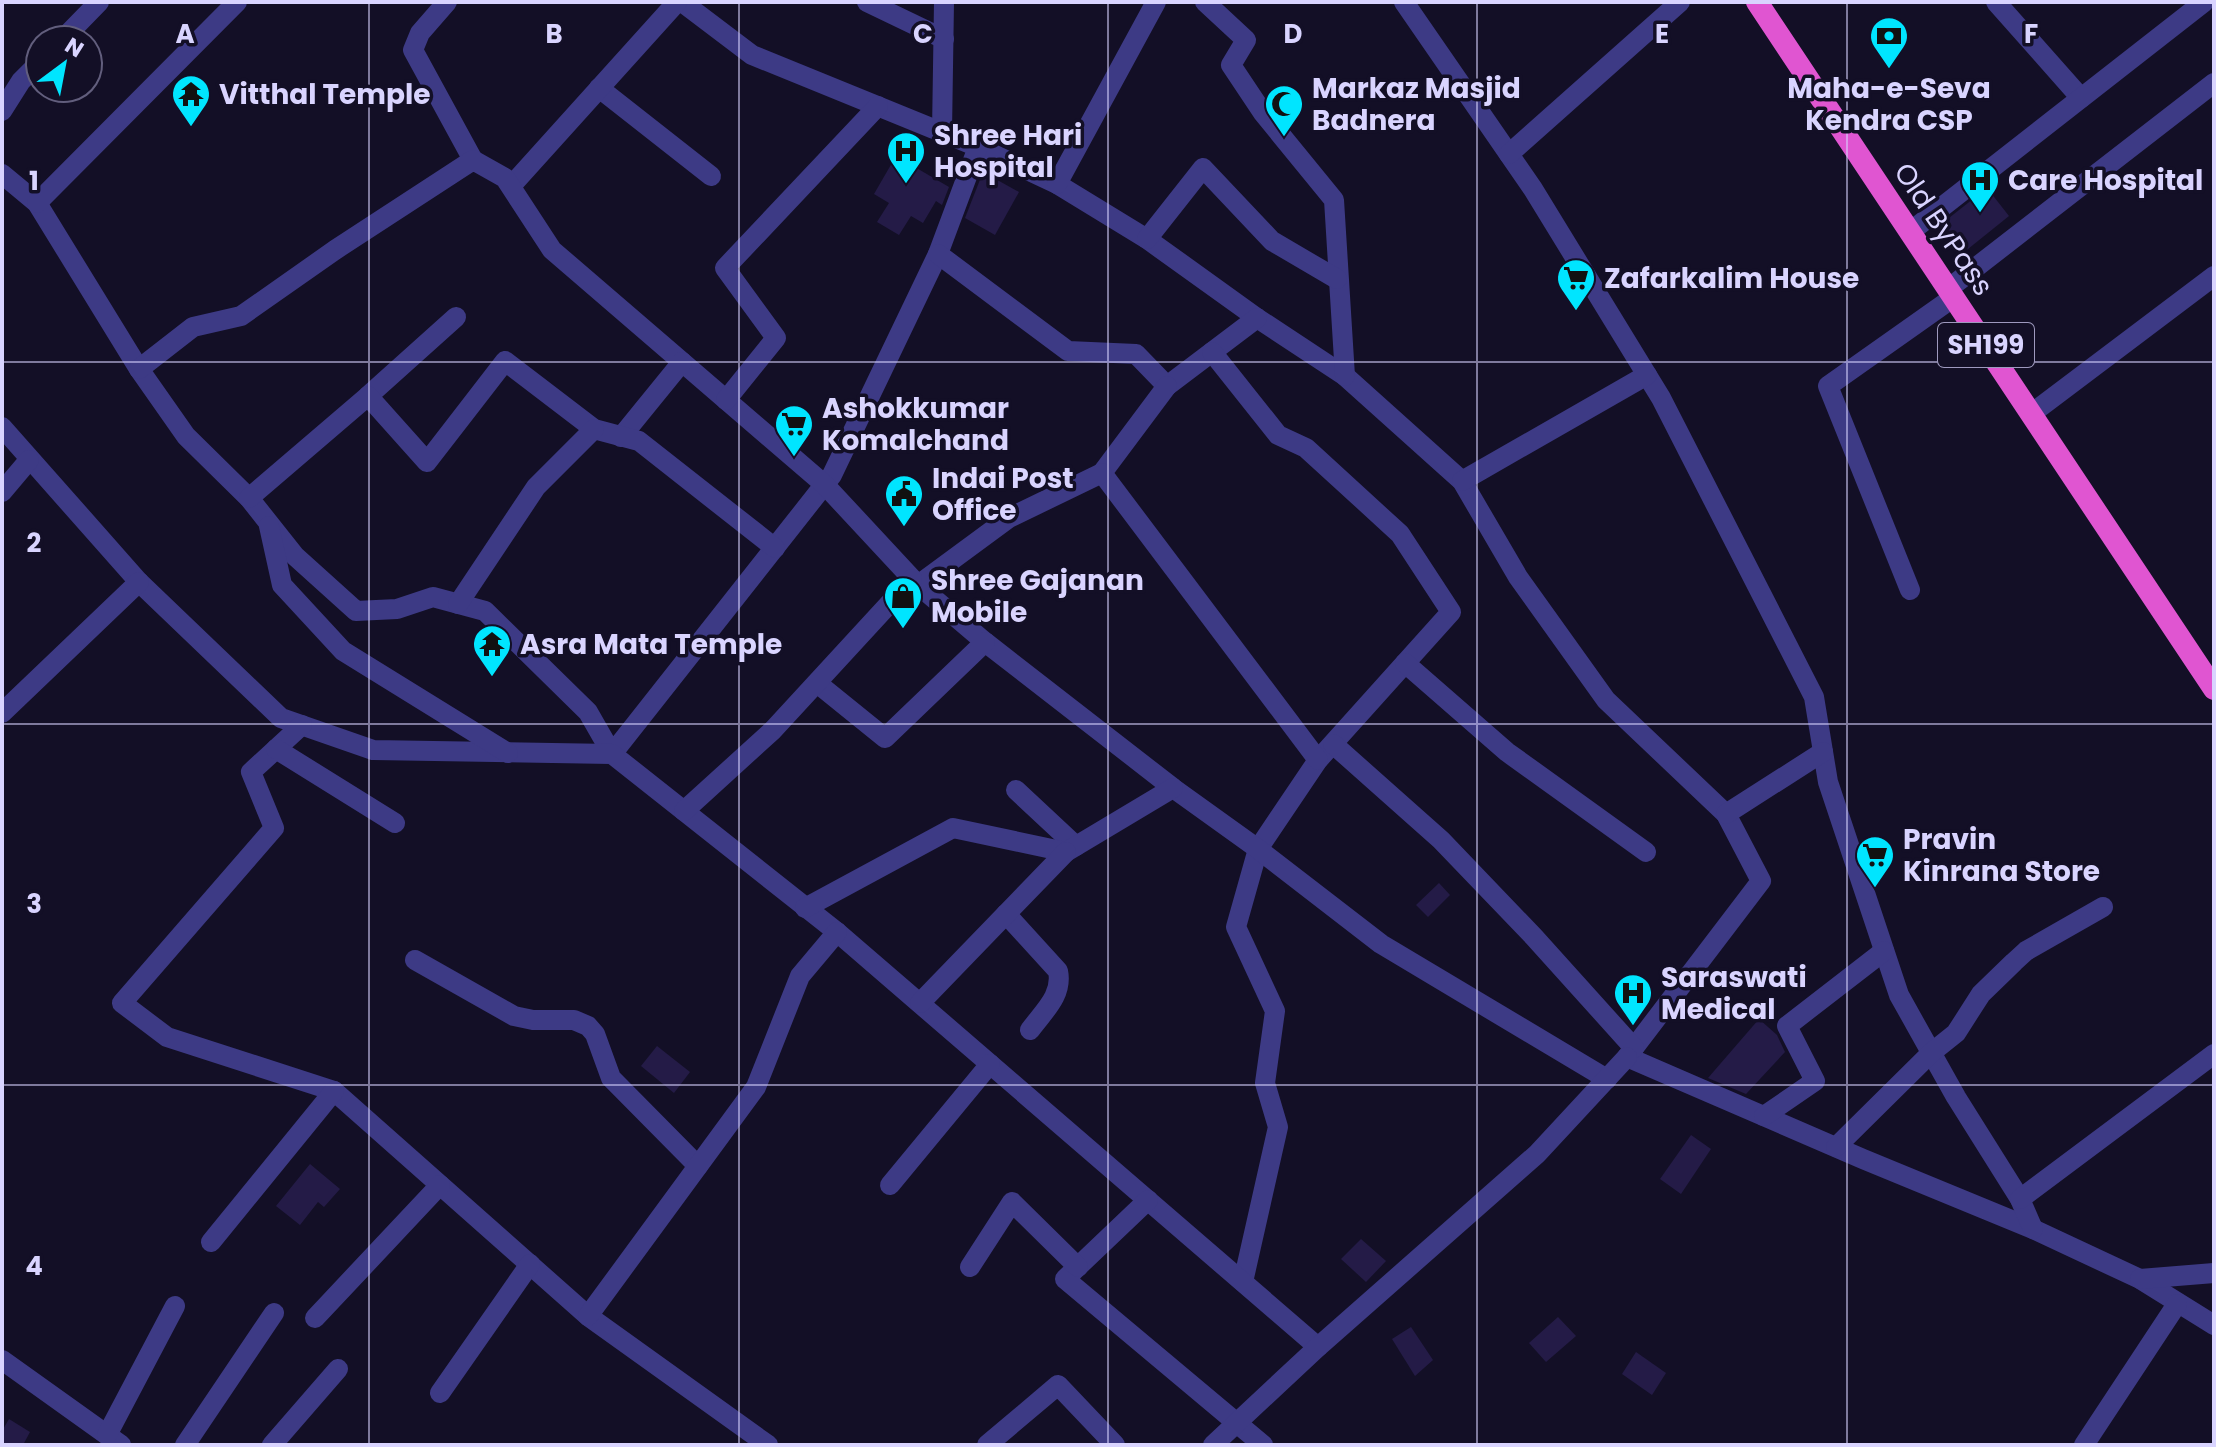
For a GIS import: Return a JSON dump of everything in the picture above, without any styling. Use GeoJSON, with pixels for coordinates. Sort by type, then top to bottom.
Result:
{"type":"FeatureCollection","features":[{"type":"Feature","properties":{"kind":"highway","name":"Old ByPass"},"geometry":{"type":"LineString","coordinates":[[1757,2],[2214,689]]}},
{"type":"Feature","properties":{"kind":"street"},"geometry":{"type":"LineString","coordinates":[[78,24],[99,2]]}},
{"type":"Feature","properties":{"kind":"street"},"geometry":{"type":"LineString","coordinates":[[37,203],[237,2]]}},
{"type":"Feature","properties":{"kind":"street"},"geometry":{"type":"LineString","coordinates":[[447,2],[420,33],[413,50],[473,160],[505,178],[552,250],[825,485],[915,582],[985,642],[1381,944],[1607,1079]]}},
{"type":"Feature","properties":{"kind":"street"},"geometry":{"type":"LineString","coordinates":[[511,186],[679,2],[752,55],[978,147],[1057,184],[1147,239],[1345,376],[1462,481],[1518,577],[1606,700],[1726,814],[1761,881],[1631,1052],[1537,1154],[1318,1347],[1213,1445]]}},
{"type":"Feature","properties":{"kind":"street"},"geometry":{"type":"LineString","coordinates":[[867,2],[944,39]]}},
{"type":"Feature","properties":{"kind":"street"},"geometry":{"type":"LineString","coordinates":[[942,132],[944,2]]}},
{"type":"Feature","properties":{"kind":"street"},"geometry":{"type":"LineString","coordinates":[[1057,184],[1156,2]]}},
{"type":"Feature","properties":{"kind":"street"},"geometry":{"type":"LineString","coordinates":[[1205,2],[1246,40],[1231,65],[1263,113],[1334,200],[1345,376]]}},
{"type":"Feature","properties":{"kind":"street"},"geometry":{"type":"LineString","coordinates":[[1404,2],[1509,154],[1647,375],[1814,697],[1828,782],[1899,995],[1956,1097],[2020,1199],[2033,1229]]}},
{"type":"Feature","properties":{"kind":"street"},"geometry":{"type":"LineString","coordinates":[[1996,2],[2081,98]]}},
{"type":"Feature","properties":{"kind":"street"},"geometry":{"type":"LineString","coordinates":[[1910,232],[2081,98],[2181,8],[2204,2]]}},
{"type":"Feature","properties":{"kind":"street"},"geometry":{"type":"LineString","coordinates":[[1509,154],[1668,6]]}},
{"type":"Feature","properties":{"kind":"street"},"geometry":{"type":"LineString","coordinates":[[2,111],[24,78]]}},
{"type":"Feature","properties":{"kind":"street"},"geometry":{"type":"LineString","coordinates":[[1910,590],[1828,386],[1951,293],[2214,83]]}},
{"type":"Feature","properties":{"kind":"street"},"geometry":{"type":"LineString","coordinates":[[599,88],[711,176]]}},
{"type":"Feature","properties":{"kind":"street"},"geometry":{"type":"LineString","coordinates":[[726,400],[776,338],[725,268],[878,106]]}},
{"type":"Feature","properties":{"kind":"street"},"geometry":{"type":"LineString","coordinates":[[612,754],[832,475],[938,254],[978,147]]}},
{"type":"Feature","properties":{"kind":"street"},"geometry":{"type":"LineString","coordinates":[[139,369],[193,327],[241,316],[473,160]]}},
{"type":"Feature","properties":{"kind":"street"},"geometry":{"type":"LineString","coordinates":[[1147,239],[1203,168],[1272,241],[1337,279]]}},
{"type":"Feature","properties":{"kind":"street"},"geometry":{"type":"LineString","coordinates":[[2,173],[37,203],[139,369],[186,436],[249,498],[295,556],[356,611],[397,609],[433,597],[485,611],[588,712],[612,754],[837,932],[1318,1347]]}},
{"type":"Feature","properties":{"kind":"street"},"geometry":{"type":"LineString","coordinates":[[938,254],[1068,351],[1136,354],[1167,386]]}},
{"type":"Feature","properties":{"kind":"street"},"geometry":{"type":"LineString","coordinates":[[2031,414],[2214,276]]}},
{"type":"Feature","properties":{"kind":"street"},"geometry":{"type":"LineString","coordinates":[[249,498],[456,317]]}},
{"type":"Feature","properties":{"kind":"street"},"geometry":{"type":"LineString","coordinates":[[684,811],[773,730],[915,582],[1009,518],[1102,473],[1167,386],[1257,318]]}},
{"type":"Feature","properties":{"kind":"street"},"geometry":{"type":"LineString","coordinates":[[1212,352],[1278,435],[1306,448],[1400,534],[1451,612],[1318,760],[1258,849],[1236,927],[1275,1011],[1265,1083],[1278,1127],[1243,1282]]}},
{"type":"Feature","properties":{"kind":"street"},"geometry":{"type":"LineString","coordinates":[[368,396],[427,462],[505,361],[594,429],[639,441],[775,548]]}},
{"type":"Feature","properties":{"kind":"street"},"geometry":{"type":"LineString","coordinates":[[621,437],[682,362]]}},
{"type":"Feature","properties":{"kind":"street"},"geometry":{"type":"LineString","coordinates":[[1462,481],[1647,375]]}},
{"type":"Feature","properties":{"kind":"street"},"geometry":{"type":"LineString","coordinates":[[2,427],[139,582],[281,718],[373,750],[612,754]]}},
{"type":"Feature","properties":{"kind":"street"},"geometry":{"type":"LineString","coordinates":[[458,604],[536,487],[594,429]]}},
{"type":"Feature","properties":{"kind":"street"},"geometry":{"type":"LineString","coordinates":[[2,492],[29,460]]}},
{"type":"Feature","properties":{"kind":"street"},"geometry":{"type":"LineString","coordinates":[[1102,473],[1318,760]]}},
{"type":"Feature","properties":{"kind":"street"},"geometry":{"type":"LineString","coordinates":[[268,522],[282,585],[343,651],[508,753]]}},
{"type":"Feature","properties":{"kind":"street"},"geometry":{"type":"LineString","coordinates":[[2,713],[139,582]]}},
{"type":"Feature","properties":{"kind":"street"},"geometry":{"type":"LineString","coordinates":[[817,683],[885,738],[985,642]]}},
{"type":"Feature","properties":{"kind":"street"},"geometry":{"type":"LineString","coordinates":[[1405,663],[1507,752],[1646,852]]}},
{"type":"Feature","properties":{"kind":"street"},"geometry":{"type":"LineString","coordinates":[[302,725],[251,772],[274,828],[122,1003],[167,1037],[334,1091],[588,1316],[768,1445]]}},
{"type":"Feature","properties":{"kind":"street"},"geometry":{"type":"LineString","coordinates":[[1333,744],[1441,840],[1534,937],[1631,1052],[1764,1116],[2033,1229],[2140,1279],[2214,1325]]}},
{"type":"Feature","properties":{"kind":"street"},"geometry":{"type":"LineString","coordinates":[[276,749],[395,823]]}},
{"type":"Feature","properties":{"kind":"street"},"geometry":{"type":"LineString","coordinates":[[1726,814],[1823,752]]}},
{"type":"Feature","properties":{"kind":"street"},"geometry":{"type":"LineString","coordinates":[[920,1003],[1071,849],[1173,788]]}},
{"type":"Feature","properties":{"kind":"street"},"geometry":{"type":"LineString","coordinates":[[1016,790],[1071,849]]}},
{"type":"Feature","properties":{"kind":"street"},"geometry":{"type":"LineString","coordinates":[[805,908],[953,828],[1071,849]]}},
{"type":"Feature","properties":{"kind":"street"},"geometry":{"type":"LineString","coordinates":[[1836,1147],[1931,1053],[1956,1033],[1981,994],[2026,951],[2103,907]]}},
{"type":"Feature","properties":{"kind":"street"},"geometry":{"type":"LineString","coordinates":[[1006,914],[1058,971],[1060,982],[1057,994],[1030,1030]]}},
{"type":"Feature","properties":{"kind":"street"},"geometry":{"type":"LineString","coordinates":[[588,1316],[756,1087],[800,976],[837,932]]}},
{"type":"Feature","properties":{"kind":"street"},"geometry":{"type":"LineString","coordinates":[[1764,1116],[1815,1081],[1787,1026],[1884,951]]}},
{"type":"Feature","properties":{"kind":"street"},"geometry":{"type":"LineString","coordinates":[[415,960],[514,1016],[533,1020],[574,1020],[588,1026],[595,1034],[611,1078],[698,1166]]}},
{"type":"Feature","properties":{"kind":"street"},"geometry":{"type":"LineString","coordinates":[[2020,1199],[2214,1054]]}},
{"type":"Feature","properties":{"kind":"street"},"geometry":{"type":"LineString","coordinates":[[890,1185],[990,1064]]}},
{"type":"Feature","properties":{"kind":"street"},"geometry":{"type":"LineString","coordinates":[[211,1242],[334,1091]]}},
{"type":"Feature","properties":{"kind":"street"},"geometry":{"type":"LineString","coordinates":[[315,1318],[440,1185]]}},
{"type":"Feature","properties":{"kind":"street"},"geometry":{"type":"LineString","coordinates":[[1148,1200],[1065,1279],[1263,1445]]}},
{"type":"Feature","properties":{"kind":"street"},"geometry":{"type":"LineString","coordinates":[[970,1267],[1012,1202],[1078,1267]]}},
{"type":"Feature","properties":{"kind":"street"},"geometry":{"type":"LineString","coordinates":[[440,1393],[530,1264]]}},
{"type":"Feature","properties":{"kind":"street"},"geometry":{"type":"LineString","coordinates":[[2140,1279],[2214,1273]]}},
{"type":"Feature","properties":{"kind":"street"},"geometry":{"type":"LineString","coordinates":[[2084,1445],[2177,1304]]}},
{"type":"Feature","properties":{"kind":"street"},"geometry":{"type":"LineString","coordinates":[[2,1360],[114,1440],[175,1306]]}},
{"type":"Feature","properties":{"kind":"street"},"geometry":{"type":"LineString","coordinates":[[185,1445],[274,1313]]}},
{"type":"Feature","properties":{"kind":"street"},"geometry":{"type":"LineString","coordinates":[[272,1445],[338,1369]]}},
{"type":"Feature","properties":{"kind":"street"},"geometry":{"type":"LineString","coordinates":[[987,1445],[1058,1385],[1115,1445]]}},
{"type":"Feature","properties":{"kind":"building"},"geometry":{"type":"Polygon","coordinates":[[[896,156],[949,187],[942,205],[936,201],[923,223],[911,216],[899,235],[877,222],[889,203],[874,194],[896,156]]]}},
{"type":"Feature","properties":{"kind":"building"},"geometry":{"type":"Polygon","coordinates":[[[983,172],[1019,192],[995,235],[965,218],[983,172]]]}},
{"type":"Feature","properties":{"kind":"building"},"geometry":{"type":"Polygon","coordinates":[[[1987,188],[2009,216],[1963,253],[1940,225],[1987,188]]]}},
{"type":"Feature","properties":{"kind":"building"},"geometry":{"type":"Polygon","coordinates":[[[1439,883],[1450,895],[1428,917],[1416,905],[1439,883]]]}},
{"type":"Feature","properties":{"kind":"building"},"geometry":{"type":"Polygon","coordinates":[[[1759,1019],[1777,1035],[1785,1052],[1746,1094],[1708,1078],[1759,1019]]]}},
{"type":"Feature","properties":{"kind":"building"},"geometry":{"type":"Polygon","coordinates":[[[657,1046],[690,1072],[674,1093],[641,1066],[657,1046]]]}},
{"type":"Feature","properties":{"kind":"building"},"geometry":{"type":"Polygon","coordinates":[[[1691,1135],[1711,1149],[1681,1194],[1660,1179],[1691,1135]]]}},
{"type":"Feature","properties":{"kind":"building"},"geometry":{"type":"Polygon","coordinates":[[[310,1164],[340,1189],[324,1207],[318,1202],[300,1225],[276,1206],[310,1164]]]}},
{"type":"Feature","properties":{"kind":"building"},"geometry":{"type":"Polygon","coordinates":[[[1361,1239],[1386,1261],[1366,1282],[1341,1259],[1361,1239]]]}},
{"type":"Feature","properties":{"kind":"building"},"geometry":{"type":"Polygon","coordinates":[[[1558,1317],[1576,1336],[1546,1362],[1529,1343],[1558,1317]]]}},
{"type":"Feature","properties":{"kind":"building"},"geometry":{"type":"Polygon","coordinates":[[[1411,1327],[1433,1360],[1415,1376],[1392,1339],[1411,1327]]]}},
{"type":"Feature","properties":{"kind":"building"},"geometry":{"type":"Polygon","coordinates":[[[1636,1352],[1666,1373],[1652,1395],[1622,1374],[1636,1352]]]}},
{"type":"Feature","properties":{"kind":"building"},"geometry":{"type":"Polygon","coordinates":[[[9,1419],[30,1432],[23,1445],[2,1445],[2,1431],[9,1419]]]}},
{"type":"Feature","properties":{"kind":"place","name":"Maha-e-Seva Kendra CSP"},"geometry":{"type":"Point","coordinates":[1889,70]}},
{"type":"Feature","properties":{"kind":"place","name":"Vitthal Temple"},"geometry":{"type":"Point","coordinates":[191,128]}},
{"type":"Feature","properties":{"kind":"place","name":"Markaz Masjid Badnera"},"geometry":{"type":"Point","coordinates":[1284,138]}},
{"type":"Feature","properties":{"kind":"place","name":"Shree Hari Hospital"},"geometry":{"type":"Point","coordinates":[906,185]}},
{"type":"Feature","properties":{"kind":"place","name":"Care Hospital"},"geometry":{"type":"Point","coordinates":[1980,214]}},
{"type":"Feature","properties":{"kind":"place","name":"Zafarkalim House"},"geometry":{"type":"Point","coordinates":[1576,312]}},
{"type":"Feature","properties":{"kind":"place","name":"Ashokkumar Komalchand"},"geometry":{"type":"Point","coordinates":[794,458]}},
{"type":"Feature","properties":{"kind":"place","name":"Indai Post Office"},"geometry":{"type":"Point","coordinates":[904,528]}},
{"type":"Feature","properties":{"kind":"place","name":"Shree Gajanan Mobile"},"geometry":{"type":"Point","coordinates":[903,630]}},
{"type":"Feature","properties":{"kind":"place","name":"Asra Mata Temple"},"geometry":{"type":"Point","coordinates":[492,678]}},
{"type":"Feature","properties":{"kind":"place","name":"Pravin Kinrana Store"},"geometry":{"type":"Point","coordinates":[1875,889]}},
{"type":"Feature","properties":{"kind":"place","name":"Saraswati Medical"},"geometry":{"type":"Point","coordinates":[1633,1027]}}]}
